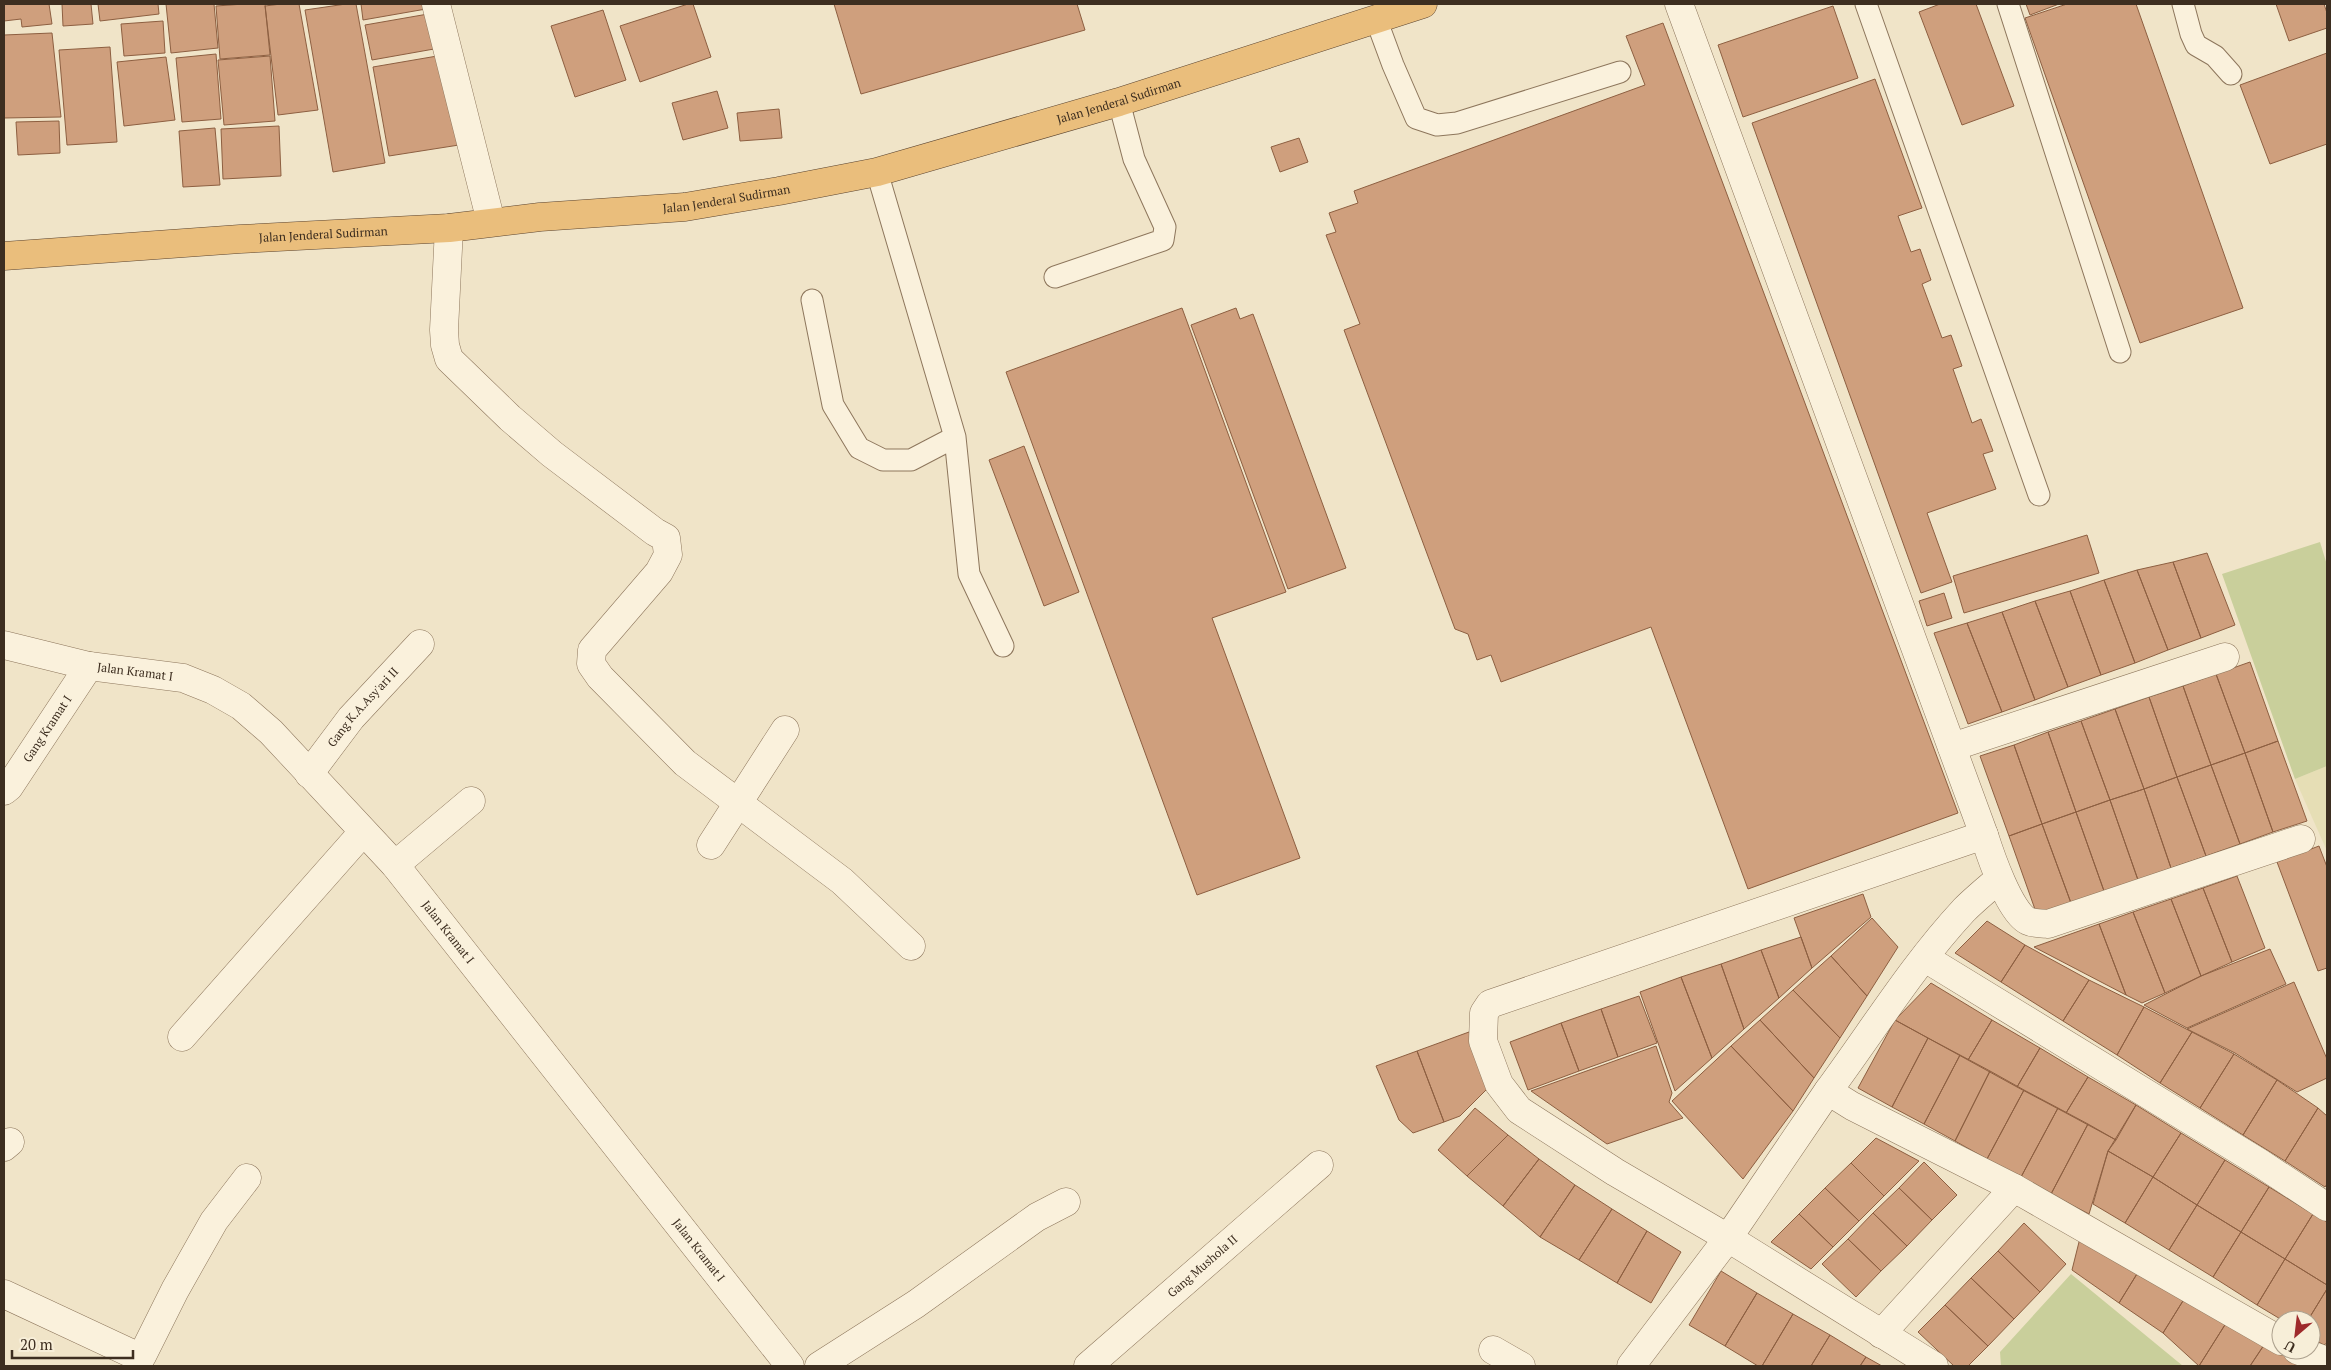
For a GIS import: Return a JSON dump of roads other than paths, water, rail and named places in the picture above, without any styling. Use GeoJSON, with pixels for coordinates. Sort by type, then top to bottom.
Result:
{"type":"FeatureCollection","features":[{"type":"Feature","properties":{"kind":"highway","name":"Jalan Jenderal Sudirman"},"geometry":{"type":"LineString","coordinates":[[4,256],[230,240],[449,228],[491,222],[685,207],[877,172],[1118,102],[1374,11],[1423,4]]}},
{"type":"Feature","properties":{"kind":"street"},"geometry":{"type":"LineString","coordinates":[[436,4],[491,222]]}},
{"type":"Feature","properties":{"kind":"street"},"geometry":{"type":"LineString","coordinates":[[1679,4],[1952,747],[1998,879],[2020,913],[2027,921],[2048,924],[2301,839]]}},
{"type":"Feature","properties":{"kind":"street"},"geometry":{"type":"LineString","coordinates":[[449,228],[444,330],[444,345],[449,359],[510,418],[545,448],[655,532],[666,538],[668,555],[659,572],[592,650],[592,664],[600,677],[685,763],[842,881],[911,946]]}},
{"type":"Feature","properties":{"kind":"street","name":"Gang K.A.Asy'ari II"},"geometry":{"type":"LineString","coordinates":[[309,774],[351,718],[420,644]]}},
{"type":"Feature","properties":{"kind":"street","name":"Jalan Kramat I"},"geometry":{"type":"LineString","coordinates":[[4,645],[89,666],[182,678],[212,690],[241,706],[271,732],[395,865],[790,1366]]}},
{"type":"Feature","properties":{"kind":"street"},"geometry":{"type":"LineString","coordinates":[[1952,747],[2225,657]]}},
{"type":"Feature","properties":{"kind":"street","name":"Gang Kramat I"},"geometry":{"type":"LineString","coordinates":[[4,791],[9,787],[89,666]]}},
{"type":"Feature","properties":{"kind":"street"},"geometry":{"type":"LineString","coordinates":[[711,845],[785,730]]}},
{"type":"Feature","properties":{"kind":"street"},"geometry":{"type":"LineString","coordinates":[[395,865],[471,801]]}},
{"type":"Feature","properties":{"kind":"street"},"geometry":{"type":"LineString","coordinates":[[182,1037],[363,832]]}},
{"type":"Feature","properties":{"kind":"street"},"geometry":{"type":"LineString","coordinates":[[1934,1366],[1728,1238],[1615,1172],[1519,1110],[1499,1084],[1483,1041],[1484,1013],[1489,1006],[1984,835]]}},
{"type":"Feature","properties":{"kind":"street"},"geometry":{"type":"LineString","coordinates":[[1631,1366],[1728,1238],[1885,1009],[1965,910],[1998,879]]}},
{"type":"Feature","properties":{"kind":"street"},"geometry":{"type":"LineString","coordinates":[[1925,958],[2260,1163],[2327,1207]]}},
{"type":"Feature","properties":{"kind":"street"},"geometry":{"type":"LineString","coordinates":[[1828,1091],[1852,1106],[2014,1188],[2271,1335]]}},
{"type":"Feature","properties":{"kind":"street","name":"Gang Mushola II"},"geometry":{"type":"LineString","coordinates":[[1088,1366],[1319,1165]]}},
{"type":"Feature","properties":{"kind":"street"},"geometry":{"type":"LineString","coordinates":[[4,1294],[139,1357],[142,1356],[175,1290],[214,1221],[247,1178]]}},
{"type":"Feature","properties":{"kind":"street"},"geometry":{"type":"LineString","coordinates":[[1881,1334],[2014,1188]]}},
{"type":"Feature","properties":{"kind":"street"},"geometry":{"type":"LineString","coordinates":[[819,1366],[916,1304],[1037,1217],[1066,1202]]}},
{"type":"Feature","properties":{"kind":"street"},"geometry":{"type":"LineString","coordinates":[[1493,1350],[1521,1366]]}},
{"type":"Feature","properties":{"kind":"lane"},"geometry":{"type":"LineString","coordinates":[[1866,4],[2039,495]]}},
{"type":"Feature","properties":{"kind":"lane"},"geometry":{"type":"LineString","coordinates":[[2008,4],[2120,352]]}},
{"type":"Feature","properties":{"kind":"lane"},"geometry":{"type":"LineString","coordinates":[[2183,4],[2196,45],[2215,56],[2231,74]]}},
{"type":"Feature","properties":{"kind":"lane"},"geometry":{"type":"LineString","coordinates":[[1374,11],[1392,65],[1416,118],[1437,125],[1457,123],[1620,72]]}},
{"type":"Feature","properties":{"kind":"lane"},"geometry":{"type":"LineString","coordinates":[[1055,277],[1163,240],[1164,227],[1134,159],[1118,102]]}},
{"type":"Feature","properties":{"kind":"lane"},"geometry":{"type":"LineString","coordinates":[[877,172],[955,437],[969,574],[1003,646]]}},
{"type":"Feature","properties":{"kind":"lane"},"geometry":{"type":"LineString","coordinates":[[812,300],[833,405],[859,448],[883,460],[911,460],[955,437]]}}]}
